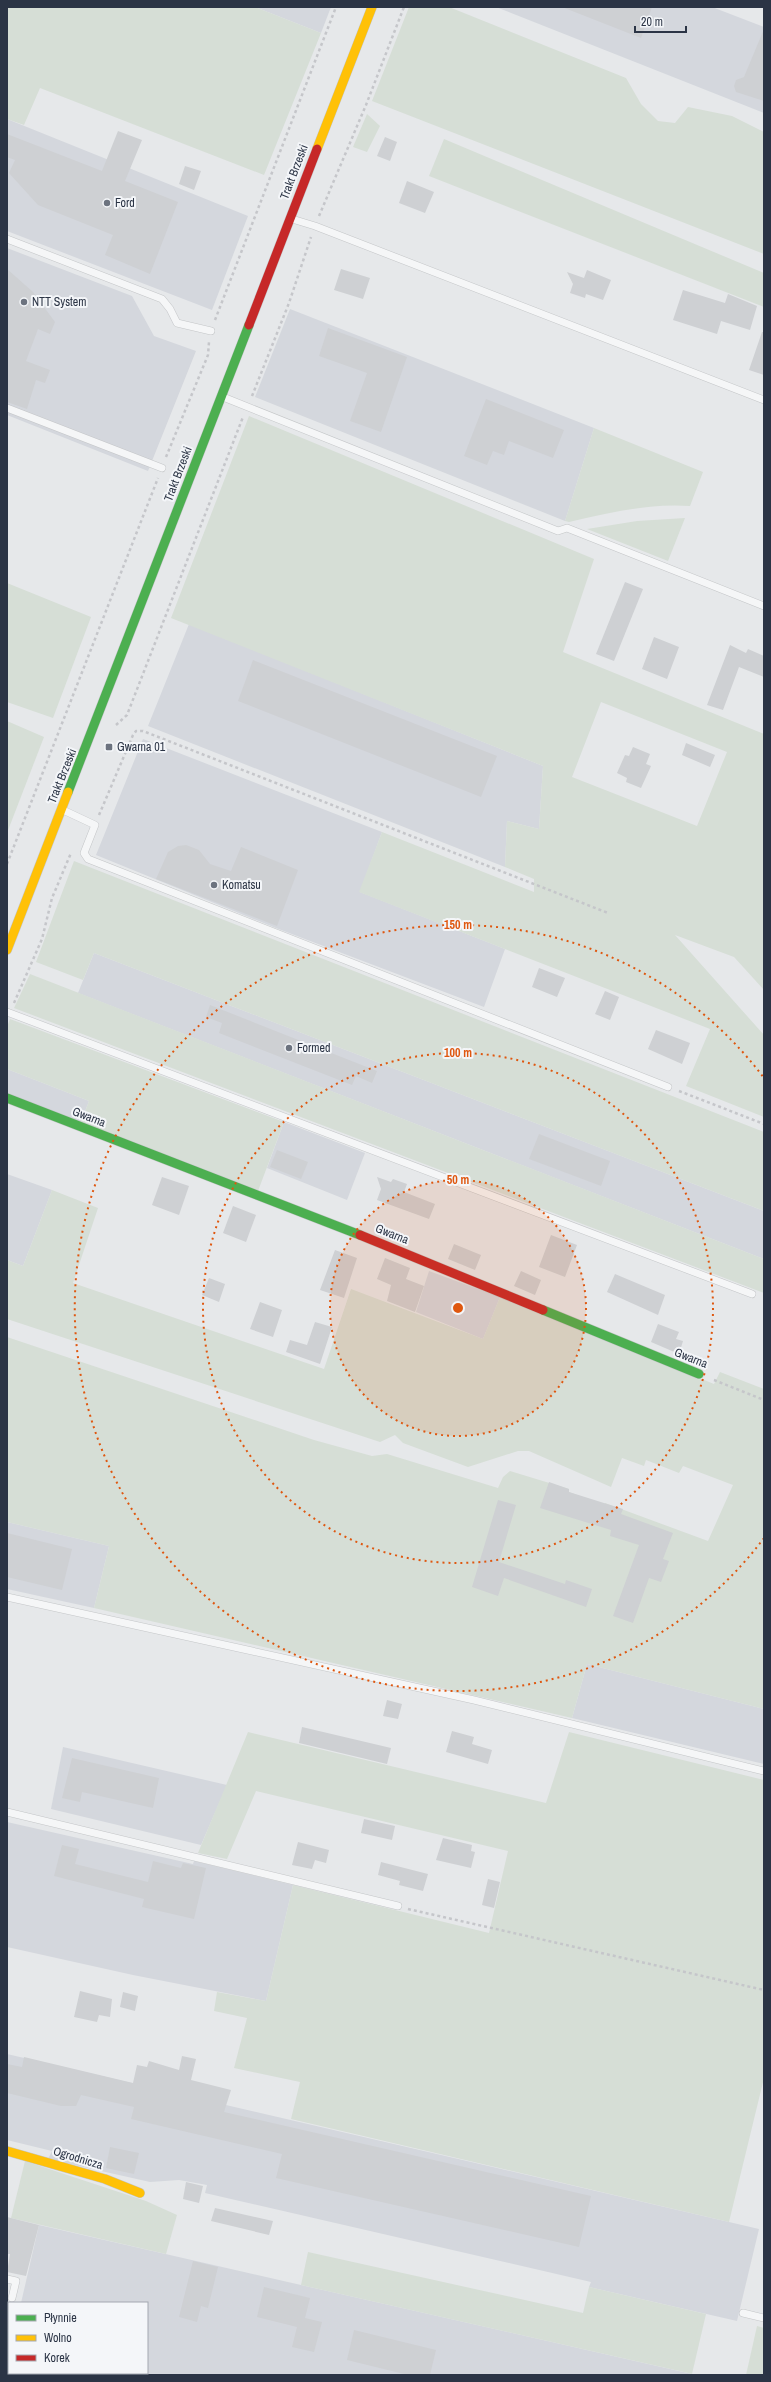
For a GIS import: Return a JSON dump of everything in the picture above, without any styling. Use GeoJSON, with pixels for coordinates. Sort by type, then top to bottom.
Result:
{"type":"FeatureCollection","features":[{"type":"Feature","properties":{"kind":"main road","name":"Trakt Brzeski"},"geometry":{"type":"LineString","coordinates":[[7,950],[220,396],[372,7]]}},
{"type":"Feature","properties":{"kind":"main road","name":"Gwarna"},"geometry":{"type":"LineString","coordinates":[[7,1098],[366,1237],[699,1374]]}},
{"type":"Feature","properties":{"kind":"main road","name":"Ogrodnicza"},"geometry":{"type":"LineString","coordinates":[[7,2151],[105,2179],[140,2193]]}},
{"type":"Feature","properties":{"kind":"lane"},"geometry":{"type":"LineString","coordinates":[[289,218],[315,226],[764,400]]}},
{"type":"Feature","properties":{"kind":"lane"},"geometry":{"type":"LineString","coordinates":[[7,239],[162,299],[170,309],[177,324],[211,331]]}},
{"type":"Feature","properties":{"kind":"lane"},"geometry":{"type":"LineString","coordinates":[[220,396],[558,531],[568,528],[764,606]]}},
{"type":"Feature","properties":{"kind":"lane"},"geometry":{"type":"LineString","coordinates":[[7,408],[162,468]]}},
{"type":"Feature","properties":{"kind":"lane"},"geometry":{"type":"LineString","coordinates":[[62,809],[95,825],[84,853],[88,859],[668,1087]]}},
{"type":"Feature","properties":{"kind":"lane"},"geometry":{"type":"LineString","coordinates":[[8,1013],[752,1294]]}},
{"type":"Feature","properties":{"kind":"lane"},"geometry":{"type":"LineString","coordinates":[[7,1597],[474,1700],[764,1771]]}},
{"type":"Feature","properties":{"kind":"lane"},"geometry":{"type":"LineString","coordinates":[[7,1812],[398,1906]]}},
{"type":"Feature","properties":{"kind":"lane"},"geometry":{"type":"LineString","coordinates":[[7,2279],[16,2281],[12,2298]]}},
{"type":"Feature","properties":{"kind":"lane"},"geometry":{"type":"LineString","coordinates":[[742,2313],[764,2318]]}},
{"type":"Feature","properties":{"kind":"path"},"geometry":{"type":"LineString","coordinates":[[7,864],[162,468],[208,355],[211,331],[336,7]]}},
{"type":"Feature","properties":{"kind":"path"},"geometry":{"type":"LineString","coordinates":[[114,726],[127,714],[289,303],[315,226],[366,105],[404,7]]}},
{"type":"Feature","properties":{"kind":"path"},"geometry":{"type":"LineString","coordinates":[[95,825],[133,735],[136,731],[143,732],[608,913]]}},
{"type":"Feature","properties":{"kind":"path"},"geometry":{"type":"LineString","coordinates":[[8,1013],[42,939],[52,898],[73,849]]}},
{"type":"Feature","properties":{"kind":"path"},"geometry":{"type":"LineString","coordinates":[[668,1087],[764,1124]]}},
{"type":"Feature","properties":{"kind":"path","name":"Gwarna"},"geometry":{"type":"LineString","coordinates":[[699,1374],[764,1400]]}},
{"type":"Feature","properties":{"kind":"path"},"geometry":{"type":"LineString","coordinates":[[398,1906],[764,1990]]}},
{"type":"Feature","properties":{"kind":"shaded area"},"geometry":{"type":"Polygon","coordinates":[[[7,7],[255,7],[321,33],[264,175],[40,88],[24,125],[7,119],[7,7]]]}},
{"type":"Feature","properties":{"kind":"shaded area"},"geometry":{"type":"Polygon","coordinates":[[[255,7],[331,7],[321,33],[255,7]]]}},
{"type":"Feature","properties":{"kind":"shaded area"},"geometry":{"type":"Polygon","coordinates":[[[409,7],[449,7],[626,78],[641,104],[658,121],[675,123],[688,107],[732,116],[764,132],[764,254],[372,101],[409,7]]]}},
{"type":"Feature","properties":{"kind":"shaded area"},"geometry":{"type":"Polygon","coordinates":[[[496,7],[712,7],[764,27],[764,113],[496,7]]]}},
{"type":"Feature","properties":{"kind":"shaded area"},"geometry":{"type":"Polygon","coordinates":[[[367,114],[380,126],[367,152],[353,147],[367,114]]]}},
{"type":"Feature","properties":{"kind":"shaded area"},"geometry":{"type":"Polygon","coordinates":[[[7,119],[248,216],[212,310],[7,231],[7,119]]]}},
{"type":"Feature","properties":{"kind":"shaded area"},"geometry":{"type":"Polygon","coordinates":[[[444,139],[764,273],[764,307],[429,176],[444,139]]]}},
{"type":"Feature","properties":{"kind":"shaded area"},"geometry":{"type":"Polygon","coordinates":[[[7,248],[132,296],[154,336],[196,351],[148,471],[7,415],[7,248]]]}},
{"type":"Feature","properties":{"kind":"shaded area"},"geometry":{"type":"Polygon","coordinates":[[[290,309],[594,428],[565,521],[255,397],[290,309]]]}},
{"type":"Feature","properties":{"kind":"shaded area"},"geometry":{"type":"Polygon","coordinates":[[[249,416],[594,559],[563,652],[764,734],[764,990],[734,957],[675,935],[764,1035],[764,1117],[686,1086],[710,1029],[359,892],[382,832],[534,892],[534,879],[505,867],[507,821],[539,829],[543,766],[171,618],[249,416]],[[601,702],[572,777],[697,826],[727,752],[601,702]]]}},
{"type":"Feature","properties":{"kind":"shaded area"},"geometry":{"type":"Polygon","coordinates":[[[594,428],[703,472],[690,506],[675,505],[644,507],[569,522],[565,521],[594,428]]]}},
{"type":"Feature","properties":{"kind":"shaded area"},"geometry":{"type":"Polygon","coordinates":[[[685,518],[668,561],[587,529],[637,521],[685,518]]]}},
{"type":"Feature","properties":{"kind":"shaded area"},"geometry":{"type":"Polygon","coordinates":[[[7,583],[91,617],[53,718],[7,702],[7,583]]]}},
{"type":"Feature","properties":{"kind":"shaded area"},"geometry":{"type":"Polygon","coordinates":[[[189,624],[543,766],[539,829],[507,821],[505,867],[148,726],[189,624]]]}},
{"type":"Feature","properties":{"kind":"shaded area"},"geometry":{"type":"Polygon","coordinates":[[[7,721],[44,737],[7,833],[7,721]]]}},
{"type":"Feature","properties":{"kind":"shaded area"},"geometry":{"type":"Polygon","coordinates":[[[143,739],[382,832],[360,892],[505,949],[484,1007],[276,928],[96,855],[143,739]]]}},
{"type":"Feature","properties":{"kind":"shaded area"},"geometry":{"type":"Polygon","coordinates":[[[74,861],[764,1132],[764,1211],[94,953],[83,980],[36,962],[74,861]]]}},
{"type":"Feature","properties":{"kind":"shaded area"},"geometry":{"type":"Polygon","coordinates":[[[94,953],[764,1211],[764,1259],[78,993],[94,953]]]}},
{"type":"Feature","properties":{"kind":"shaded area"},"geometry":{"type":"Polygon","coordinates":[[[30,974],[764,1259],[764,1293],[14,1008],[30,974]]]}},
{"type":"Feature","properties":{"kind":"shaded area"},"geometry":{"type":"Polygon","coordinates":[[[10,1019],[284,1122],[258,1191],[81,1122],[89,1101],[7,1069],[7,1027],[10,1019]]]}},
{"type":"Feature","properties":{"kind":"shaded area"},"geometry":{"type":"Polygon","coordinates":[[[7,1069],[89,1101],[81,1122],[7,1094],[7,1069]]]}},
{"type":"Feature","properties":{"kind":"shaded area"},"geometry":{"type":"Polygon","coordinates":[[[284,1122],[365,1153],[347,1200],[267,1168],[284,1122]]]}},
{"type":"Feature","properties":{"kind":"shaded area"},"geometry":{"type":"Polygon","coordinates":[[[7,1174],[52,1190],[23,1266],[7,1260],[7,1174]]]}},
{"type":"Feature","properties":{"kind":"shaded area"},"geometry":{"type":"Polygon","coordinates":[[[52,1190],[98,1208],[73,1283],[324,1369],[351,1289],[483,1339],[500,1297],[714,1384],[720,1372],[764,1389],[764,1709],[587,1664],[572,1718],[94,1608],[109,1546],[7,1522],[7,1337],[314,1440],[372,1456],[387,1454],[498,1488],[503,1477],[510,1471],[569,1489],[569,1492],[604,1505],[605,1503],[708,1541],[733,1485],[683,1466],[679,1473],[646,1460],[644,1466],[622,1458],[611,1487],[529,1451],[518,1451],[468,1467],[403,1443],[395,1435],[380,1442],[7,1319],[7,1260],[23,1266],[52,1190]]]}},
{"type":"Feature","properties":{"kind":"shaded area"},"geometry":{"type":"Polygon","coordinates":[[[429,1271],[500,1297],[483,1339],[416,1312],[429,1271]]]}},
{"type":"Feature","properties":{"kind":"shaded area"},"geometry":{"type":"Polygon","coordinates":[[[7,1522],[109,1546],[94,1608],[7,1589],[7,1522]]]}},
{"type":"Feature","properties":{"kind":"shaded area"},"geometry":{"type":"Polygon","coordinates":[[[587,1664],[764,1709],[764,1764],[572,1718],[587,1664]]]}},
{"type":"Feature","properties":{"kind":"shaded area"},"geometry":{"type":"Polygon","coordinates":[[[248,1732],[546,1803],[569,1732],[764,1780],[764,2078],[729,2222],[291,2119],[300,2082],[234,2068],[247,2018],[214,2011],[217,1992],[266,2001],[293,1885],[489,1933],[508,1851],[256,1791],[227,1859],[198,1853],[248,1732]]]}},
{"type":"Feature","properties":{"kind":"shaded area"},"geometry":{"type":"Polygon","coordinates":[[[63,1747],[227,1785],[201,1845],[51,1809],[63,1747]]]}},
{"type":"Feature","properties":{"kind":"shaded area"},"geometry":{"type":"Polygon","coordinates":[[[7,1822],[193,1864],[194,1861],[293,1885],[266,2001],[133,1975],[7,1947],[7,1822]]]}},
{"type":"Feature","properties":{"kind":"shaded area"},"geometry":{"type":"Polygon","coordinates":[[[7,2054],[759,2229],[737,2321],[589,2287],[591,2282],[205,2193],[207,2185],[179,2180],[150,2182],[48,2159],[52,2151],[7,2140],[7,2054]]]}},
{"type":"Feature","properties":{"kind":"shaded area"},"geometry":{"type":"Polygon","coordinates":[[[25,2161],[146,2201],[177,2215],[166,2254],[11,2218],[25,2161]]]}},
{"type":"Feature","properties":{"kind":"shaded area"},"geometry":{"type":"Polygon","coordinates":[[[39,2225],[692,2374],[10,2375],[148,2374],[148,2302],[21,2302],[39,2225]]]}},
{"type":"Feature","properties":{"kind":"shaded area"},"geometry":{"type":"Polygon","coordinates":[[[308,2252],[583,2313],[589,2287],[706,2314],[692,2374],[301,2285],[308,2252]]]}},
{"type":"Feature","properties":{"kind":"shaded area"},"geometry":{"type":"Polygon","coordinates":[[[757,2326],[764,2328],[764,2375],[746,2375],[757,2326]]]}},
{"type":"Feature","properties":{"kind":"building"},"geometry":{"type":"Polygon","coordinates":[[[562,7],[652,7],[641,38],[562,7]]]}},
{"type":"Feature","properties":{"kind":"building"},"geometry":{"type":"Polygon","coordinates":[[[764,29],[764,101],[736,92],[734,86],[736,80],[744,77],[764,29]]]}},
{"type":"Feature","properties":{"kind":"building","name":"Ford"},"geometry":{"type":"Polygon","coordinates":[[[118,131],[142,140],[125,181],[178,202],[150,274],[105,255],[113,235],[38,205],[9,173],[15,160],[7,157],[7,134],[102,171],[118,131]]]}},
{"type":"Feature","properties":{"kind":"building"},"geometry":{"type":"Polygon","coordinates":[[[385,137],[397,142],[390,161],[377,156],[385,137]]]}},
{"type":"Feature","properties":{"kind":"building"},"geometry":{"type":"Polygon","coordinates":[[[185,166],[201,171],[194,190],[179,184],[185,166]]]}},
{"type":"Feature","properties":{"kind":"building"},"geometry":{"type":"Polygon","coordinates":[[[407,181],[434,192],[425,213],[399,203],[407,181]]]}},
{"type":"Feature","properties":{"kind":"building"},"geometry":{"type":"Polygon","coordinates":[[[7,269],[33,292],[55,322],[50,334],[38,329],[26,361],[50,370],[45,383],[36,380],[27,409],[7,402],[7,269]]]}},
{"type":"Feature","properties":{"kind":"building"},"geometry":{"type":"Polygon","coordinates":[[[341,269],[370,278],[363,299],[334,290],[341,269]]]}},
{"type":"Feature","properties":{"kind":"building"},"geometry":{"type":"Polygon","coordinates":[[[587,270],[611,280],[603,300],[586,294],[585,298],[570,293],[573,284],[567,272],[584,278],[587,270]]]}},
{"type":"Feature","properties":{"kind":"building"},"geometry":{"type":"Polygon","coordinates":[[[683,290],[725,303],[728,294],[757,306],[750,330],[721,321],[717,334],[673,320],[683,290]]]}},
{"type":"Feature","properties":{"kind":"building"},"geometry":{"type":"Polygon","coordinates":[[[328,328],[407,357],[381,432],[350,421],[367,373],[319,356],[328,328]]]}},
{"type":"Feature","properties":{"kind":"building"},"geometry":{"type":"Polygon","coordinates":[[[762,332],[764,332],[764,375],[749,370],[762,332]]]}},
{"type":"Feature","properties":{"kind":"building"},"geometry":{"type":"Polygon","coordinates":[[[486,399],[564,430],[553,458],[509,441],[504,455],[493,451],[487,465],[464,456],[486,399]]]}},
{"type":"Feature","properties":{"kind":"building"},"geometry":{"type":"Polygon","coordinates":[[[625,582],[643,589],[614,661],[596,654],[625,582]]]}},
{"type":"Feature","properties":{"kind":"building"},"geometry":{"type":"Polygon","coordinates":[[[654,637],[679,647],[667,679],[642,669],[654,637]]]}},
{"type":"Feature","properties":{"kind":"building"},"geometry":{"type":"Polygon","coordinates":[[[730,645],[746,653],[748,649],[764,656],[764,677],[739,667],[723,710],[707,705],[730,645]]]}},
{"type":"Feature","properties":{"kind":"building"},"geometry":{"type":"Polygon","coordinates":[[[253,660],[497,756],[481,797],[238,701],[253,660]]]}},
{"type":"Feature","properties":{"kind":"building"},"geometry":{"type":"Polygon","coordinates":[[[686,743],[715,755],[710,767],[682,755],[686,743]]]}},
{"type":"Feature","properties":{"kind":"building"},"geometry":{"type":"Polygon","coordinates":[[[633,747],[650,754],[646,764],[651,766],[641,788],[626,782],[627,778],[617,773],[625,755],[629,756],[633,747]]]}},
{"type":"Feature","properties":{"kind":"building"},"geometry":{"type":"Polygon","coordinates":[[[186,845],[199,850],[210,864],[231,871],[241,847],[298,870],[277,926],[156,879],[168,852],[178,846],[186,845]]]}},
{"type":"Feature","properties":{"kind":"building"},"geometry":{"type":"Polygon","coordinates":[[[539,968],[565,978],[557,997],[532,987],[539,968]]]}},
{"type":"Feature","properties":{"kind":"building"},"geometry":{"type":"Polygon","coordinates":[[[605,991],[619,997],[610,1020],[595,1014],[605,991]]]}},
{"type":"Feature","properties":{"kind":"building","name":"Formed"},"geometry":{"type":"Polygon","coordinates":[[[210,1005],[377,1071],[372,1083],[356,1076],[352,1085],[219,1033],[222,1023],[206,1017],[210,1005]]]}},
{"type":"Feature","properties":{"kind":"building"},"geometry":{"type":"Polygon","coordinates":[[[656,1030],[690,1043],[682,1064],[648,1049],[656,1030]]]}},
{"type":"Feature","properties":{"kind":"building"},"geometry":{"type":"Polygon","coordinates":[[[539,1134],[610,1161],[601,1186],[529,1159],[539,1134]]]}},
{"type":"Feature","properties":{"kind":"building"},"geometry":{"type":"Polygon","coordinates":[[[277,1150],[308,1162],[301,1179],[270,1167],[277,1150]]]}},
{"type":"Feature","properties":{"kind":"building"},"geometry":{"type":"Polygon","coordinates":[[[162,1177],[189,1186],[179,1215],[152,1205],[162,1177]]]}},
{"type":"Feature","properties":{"kind":"building"},"geometry":{"type":"Polygon","coordinates":[[[377,1177],[391,1182],[393,1179],[407,1184],[404,1192],[435,1204],[429,1219],[377,1200],[381,1189],[377,1177]]]}},
{"type":"Feature","properties":{"kind":"building"},"geometry":{"type":"Polygon","coordinates":[[[233,1206],[256,1215],[246,1242],[223,1233],[233,1206]]]}},
{"type":"Feature","properties":{"kind":"building"},"geometry":{"type":"Polygon","coordinates":[[[551,1235],[577,1245],[565,1277],[539,1267],[551,1235]]]}},
{"type":"Feature","properties":{"kind":"building"},"geometry":{"type":"Polygon","coordinates":[[[454,1244],[481,1255],[475,1270],[448,1259],[454,1244]]]}},
{"type":"Feature","properties":{"kind":"building"},"geometry":{"type":"Polygon","coordinates":[[[335,1250],[357,1258],[344,1298],[320,1290],[335,1250]]]}},
{"type":"Feature","properties":{"kind":"building"},"geometry":{"type":"Polygon","coordinates":[[[385,1258],[410,1268],[406,1279],[424,1286],[415,1312],[387,1301],[391,1285],[377,1279],[385,1258]]]}},
{"type":"Feature","properties":{"kind":"building"},"geometry":{"type":"Polygon","coordinates":[[[521,1271],[541,1280],[535,1295],[514,1286],[521,1271]]]}},
{"type":"Feature","properties":{"kind":"building"},"geometry":{"type":"Polygon","coordinates":[[[615,1274],[665,1295],[658,1315],[607,1292],[615,1274]]]}},
{"type":"Feature","properties":{"kind":"building"},"geometry":{"type":"Polygon","coordinates":[[[209,1278],[225,1284],[219,1302],[202,1295],[209,1278]]]}},
{"type":"Feature","properties":{"kind":"building"},"geometry":{"type":"Polygon","coordinates":[[[260,1302],[282,1310],[273,1337],[250,1329],[260,1302]]]}},
{"type":"Feature","properties":{"kind":"building"},"geometry":{"type":"Polygon","coordinates":[[[315,1322],[332,1327],[320,1364],[286,1352],[290,1340],[307,1345],[315,1322]]]}},
{"type":"Feature","properties":{"kind":"building"},"geometry":{"type":"Polygon","coordinates":[[[658,1324],[679,1332],[676,1339],[683,1341],[679,1354],[651,1342],[658,1324]]]}},
{"type":"Feature","properties":{"kind":"building"},"geometry":{"type":"Polygon","coordinates":[[[549,1482],[569,1489],[569,1492],[623,1509],[621,1514],[673,1533],[663,1559],[669,1561],[661,1582],[649,1578],[633,1623],[613,1616],[639,1545],[610,1536],[611,1530],[540,1508],[549,1482]]]}},
{"type":"Feature","properties":{"kind":"building"},"geometry":{"type":"Polygon","coordinates":[[[498,1500],[516,1505],[499,1562],[565,1584],[566,1580],[592,1589],[586,1607],[504,1578],[498,1596],[472,1587],[498,1500]]]}},
{"type":"Feature","properties":{"kind":"building"},"geometry":{"type":"Polygon","coordinates":[[[7,1533],[72,1549],[62,1590],[7,1577],[7,1533]]]}},
{"type":"Feature","properties":{"kind":"building"},"geometry":{"type":"Polygon","coordinates":[[[387,1700],[402,1704],[398,1719],[383,1716],[387,1700]]]}},
{"type":"Feature","properties":{"kind":"building"},"geometry":{"type":"Polygon","coordinates":[[[302,1727],[391,1748],[387,1764],[299,1743],[302,1727]]]}},
{"type":"Feature","properties":{"kind":"building"},"geometry":{"type":"Polygon","coordinates":[[[452,1731],[474,1737],[472,1744],[492,1750],[488,1764],[446,1752],[452,1731]]]}},
{"type":"Feature","properties":{"kind":"building"},"geometry":{"type":"Polygon","coordinates":[[[72,1758],[159,1778],[153,1808],[82,1792],[80,1802],[62,1798],[72,1758]]]}},
{"type":"Feature","properties":{"kind":"building"},"geometry":{"type":"Polygon","coordinates":[[[364,1819],[395,1826],[392,1840],[361,1833],[364,1819]]]}},
{"type":"Feature","properties":{"kind":"building"},"geometry":{"type":"Polygon","coordinates":[[[443,1838],[472,1845],[471,1851],[475,1852],[471,1868],[436,1860],[443,1838]]]}},
{"type":"Feature","properties":{"kind":"building"},"geometry":{"type":"Polygon","coordinates":[[[298,1842],[329,1850],[326,1863],[315,1860],[312,1869],[292,1865],[298,1842]]]}},
{"type":"Feature","properties":{"kind":"building"},"geometry":{"type":"Polygon","coordinates":[[[62,1845],[79,1849],[75,1864],[148,1882],[153,1861],[181,1868],[183,1863],[206,1868],[194,1919],[142,1907],[144,1899],[54,1876],[62,1845]]]}},
{"type":"Feature","properties":{"kind":"building"},"geometry":{"type":"Polygon","coordinates":[[[381,1862],[428,1874],[423,1891],[399,1885],[400,1881],[378,1875],[381,1862]]]}},
{"type":"Feature","properties":{"kind":"building"},"geometry":{"type":"Polygon","coordinates":[[[488,1879],[500,1882],[494,1908],[482,1905],[488,1879]]]}},
{"type":"Feature","properties":{"kind":"building"},"geometry":{"type":"Polygon","coordinates":[[[80,1991],[112,1999],[110,2017],[99,2015],[97,2022],[74,2017],[80,1991]]]}},
{"type":"Feature","properties":{"kind":"building"},"geometry":{"type":"Polygon","coordinates":[[[123,1992],[138,1996],[135,2011],[120,2007],[123,1992]]]}},
{"type":"Feature","properties":{"kind":"building"},"geometry":{"type":"Polygon","coordinates":[[[182,2056],[196,2059],[191,2080],[231,2090],[224,2112],[591,2196],[579,2247],[276,2178],[282,2154],[131,2119],[134,2107],[81,2095],[76,2106],[61,2106],[7,2093],[7,2064],[22,2067],[24,2057],[133,2083],[137,2065],[147,2067],[149,2061],[179,2070],[182,2056]]]}},
{"type":"Feature","properties":{"kind":"building"},"geometry":{"type":"Polygon","coordinates":[[[110,2147],[139,2153],[134,2174],[106,2168],[110,2147]]]}},
{"type":"Feature","properties":{"kind":"building"},"geometry":{"type":"Polygon","coordinates":[[[186,2182],[203,2186],[199,2203],[183,2199],[186,2182]]]}},
{"type":"Feature","properties":{"kind":"building"},"geometry":{"type":"Polygon","coordinates":[[[215,2208],[273,2221],[269,2235],[211,2221],[215,2208]]]}},
{"type":"Feature","properties":{"kind":"building"},"geometry":{"type":"Polygon","coordinates":[[[7,2217],[39,2225],[26,2276],[7,2272],[10,2254],[7,2254],[7,2217]]]}},
{"type":"Feature","properties":{"kind":"building"},"geometry":{"type":"Polygon","coordinates":[[[193,2261],[218,2267],[208,2308],[201,2306],[197,2322],[179,2317],[193,2261]]]}},
{"type":"Feature","properties":{"kind":"building"},"geometry":{"type":"Polygon","coordinates":[[[264,2287],[310,2298],[305,2318],[322,2322],[314,2352],[292,2347],[297,2327],[257,2317],[264,2287]]]}},
{"type":"Feature","properties":{"kind":"building"},"geometry":{"type":"Polygon","coordinates":[[[354,2330],[436,2350],[430,2375],[408,2375],[347,2360],[354,2330]]]}},
{"type":"Feature","properties":{"kind":"traffic: fast"},"geometry":{"type":"LineString","coordinates":[[68,792],[249,325]]}},
{"type":"Feature","properties":{"kind":"traffic: fast"},"geometry":{"type":"LineString","coordinates":[[7,1098],[360,1235]]}},
{"type":"Feature","properties":{"kind":"traffic: fast"},"geometry":{"type":"LineString","coordinates":[[543,1310],[699,1374]]}},
{"type":"Feature","properties":{"kind":"traffic: slow"},"geometry":{"type":"LineString","coordinates":[[317,149],[372,7]]}},
{"type":"Feature","properties":{"kind":"traffic: slow"},"geometry":{"type":"LineString","coordinates":[[7,950],[68,792]]}},
{"type":"Feature","properties":{"kind":"traffic: slow"},"geometry":{"type":"LineString","coordinates":[[7,2151],[105,2179],[140,2193]]}},
{"type":"Feature","properties":{"kind":"traffic: jam"},"geometry":{"type":"LineString","coordinates":[[249,325],[317,149]]}},
{"type":"Feature","properties":{"kind":"traffic: jam"},"geometry":{"type":"LineString","coordinates":[[360,1235],[543,1310]]}},
{"type":"Feature","properties":{"kind":"place","name":"Ford"},"geometry":{"type":"Point","coordinates":[107,203]}},
{"type":"Feature","properties":{"kind":"place","name":"NTT System"},"geometry":{"type":"Point","coordinates":[24,302]}},
{"type":"Feature","properties":{"kind":"place","name":"Gwarna 01"},"geometry":{"type":"Point","coordinates":[109,747]}},
{"type":"Feature","properties":{"kind":"place","name":"Komatsu"},"geometry":{"type":"Point","coordinates":[214,885]}},
{"type":"Feature","properties":{"kind":"place","name":"Formed"},"geometry":{"type":"Point","coordinates":[289,1048]}}]}
